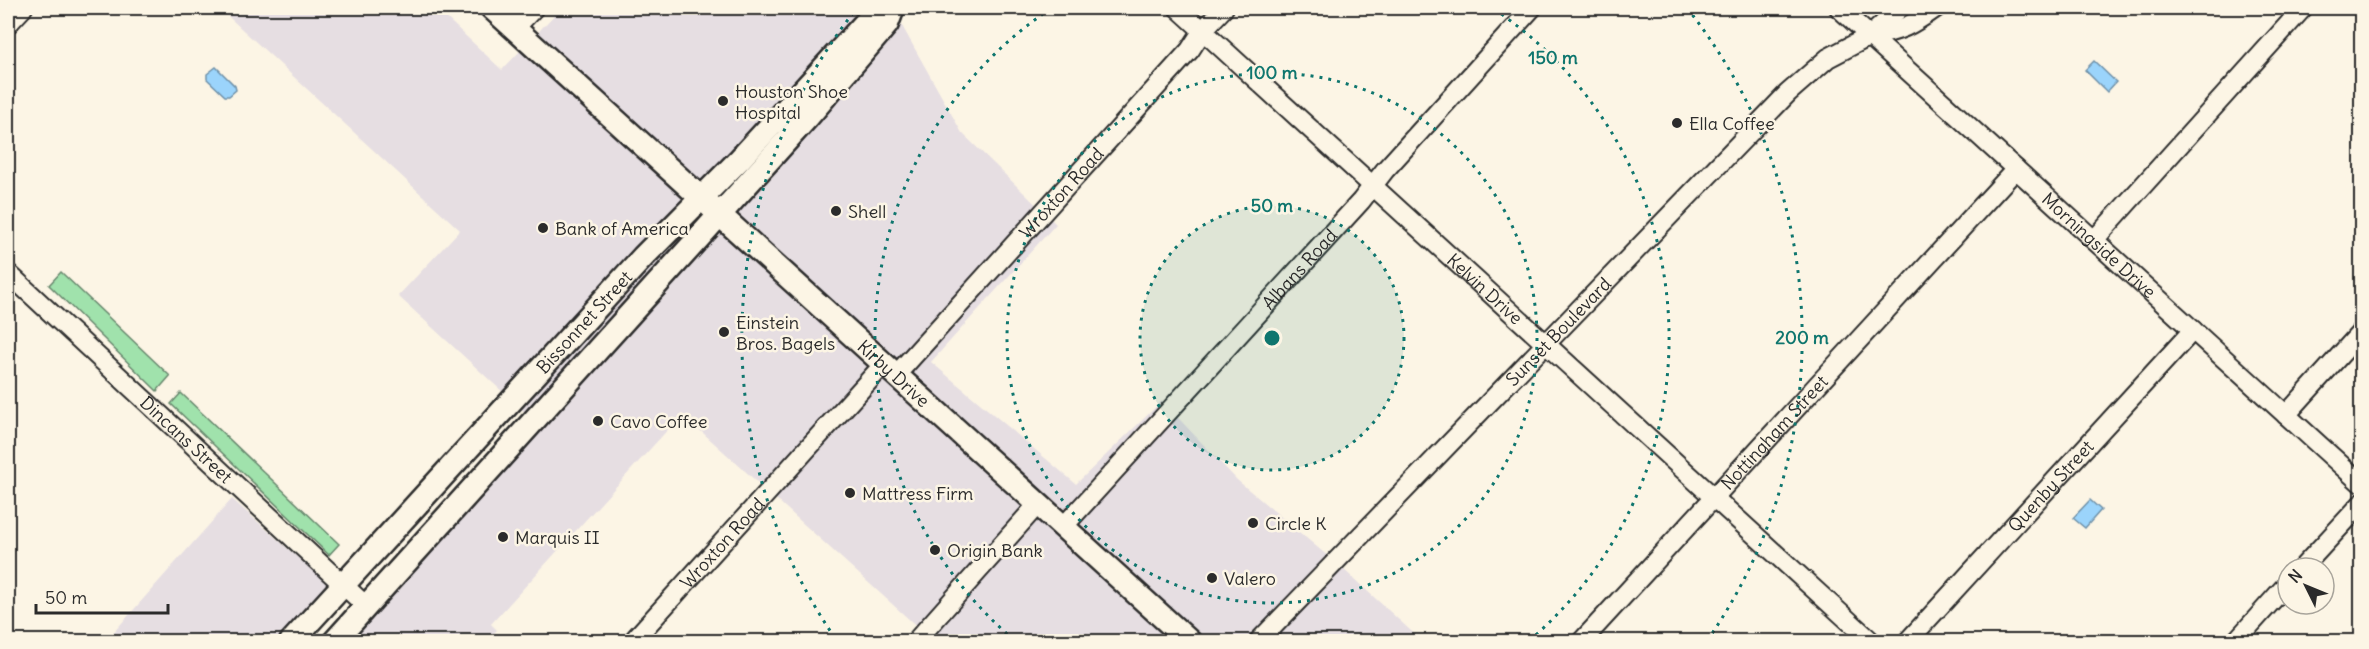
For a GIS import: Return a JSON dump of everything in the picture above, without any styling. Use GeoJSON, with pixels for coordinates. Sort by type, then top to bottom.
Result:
{"type":"FeatureCollection","features":[{"type":"Feature","properties":{"kind":"main road","name":"Kirby Drive"},"geometry":{"type":"LineString","coordinates":[[492,8],[702,196],[1190,642]]}},
{"type":"Feature","properties":{"kind":"main road","name":"Bissonnet Street"},"geometry":{"type":"LineString","coordinates":[[291,642],[505,407],[879,8]]}},
{"type":"Feature","properties":{"kind":"main road","name":"Bissonnet Street"},"geometry":{"type":"LineString","coordinates":[[334,642],[806,119],[887,24],[893,8]]}},
{"type":"Feature","properties":{"kind":"main road"},"geometry":{"type":"LineString","coordinates":[[505,407],[527,428]]}},
{"type":"Feature","properties":{"kind":"street"},"geometry":{"type":"LineString","coordinates":[[8,24],[23,8]]}},
{"type":"Feature","properties":{"kind":"street"},"geometry":{"type":"LineString","coordinates":[[514,28],[534,8]]}},
{"type":"Feature","properties":{"kind":"street","name":"Kelvin Drive"},"geometry":{"type":"LineString","coordinates":[[1179,8],[1872,642]]}},
{"type":"Feature","properties":{"kind":"street","name":"Wroxton Road"},"geometry":{"type":"LineString","coordinates":[[632,642],[1190,51],[1203,30],[1224,8]]}},
{"type":"Feature","properties":{"kind":"street","name":"Albans Road"},"geometry":{"type":"LineString","coordinates":[[1063,527],[1532,8]]}},
{"type":"Feature","properties":{"kind":"street","name":"Morningside Drive"},"geometry":{"type":"LineString","coordinates":[[1839,8],[2361,484]]}},
{"type":"Feature","properties":{"kind":"street","name":"Sunset Boulevard"},"geometry":{"type":"LineString","coordinates":[[1258,642],[1788,93],[1828,58],[1870,36],[1900,8]]}},
{"type":"Feature","properties":{"kind":"street","name":"Sunset Boulevard"},"geometry":{"type":"LineString","coordinates":[[1870,36],[1897,32],[1913,25],[1936,8]]}},
{"type":"Feature","properties":{"kind":"street"},"geometry":{"type":"LineString","coordinates":[[2094,240],[2303,8]]}},
{"type":"Feature","properties":{"kind":"street","name":"Nottingham Street"},"geometry":{"type":"LineString","coordinates":[[1581,642],[2016,169]]}},
{"type":"Feature","properties":{"kind":"street","name":"Dincans Street"},"geometry":{"type":"LineString","coordinates":[[8,273],[366,606]]}},
{"type":"Feature","properties":{"kind":"street","name":"Quenby Street"},"geometry":{"type":"LineString","coordinates":[[1907,642],[2193,330]]}},
{"type":"Feature","properties":{"kind":"street"},"geometry":{"type":"LineString","coordinates":[[2286,415],[2361,331]]}},
{"type":"Feature","properties":{"kind":"street"},"geometry":{"type":"LineString","coordinates":[[2313,556],[2361,503]]}},
{"type":"Feature","properties":{"kind":"street"},"geometry":{"type":"LineString","coordinates":[[915,642],[1038,504]]}},
{"type":"Feature","properties":{"kind":"street"},"geometry":{"type":"LineString","coordinates":[[2235,642],[2276,596]]}},
{"type":"Feature","properties":{"kind":"shaded area"},"geometry":{"type":"Polygon","coordinates":[[[219,8],[436,8],[502,70],[561,8],[892,8],[962,133],[1056,224],[931,362],[1076,484],[1162,401],[1237,480],[1342,568],[1422,641],[933,641],[682,414],[491,624],[497,630],[486,641],[345,641],[540,426],[398,296],[460,230],[219,8]]]}},
{"type":"Feature","properties":{"kind":"shaded area"},"geometry":{"type":"Polygon","coordinates":[[[232,499],[330,586],[281,641],[105,642],[232,499]]]}},
{"type":"Feature","properties":{"kind":"green space"},"geometry":{"type":"Polygon","coordinates":[[[61,272],[170,376],[157,391],[49,285],[61,272]]]}},
{"type":"Feature","properties":{"kind":"green space"},"geometry":{"type":"Polygon","coordinates":[[[181,393],[339,544],[329,555],[171,404],[181,393]]]}},
{"type":"Feature","properties":{"kind":"water"},"geometry":{"type":"Polygon","coordinates":[[[2094,61],[2116,82],[2107,92],[2085,70],[2094,61]]]}},
{"type":"Feature","properties":{"kind":"water"},"geometry":{"type":"Polygon","coordinates":[[[216,67],[235,86],[236,90],[229,96],[225,96],[207,79],[207,74],[216,67]]]}},
{"type":"Feature","properties":{"kind":"water"},"geometry":{"type":"Polygon","coordinates":[[[2090,500],[2101,510],[2085,528],[2073,518],[2090,500]]]}},
{"type":"Feature","properties":{"kind":"place","name":"Houston Shoe Hospital"},"geometry":{"type":"Point","coordinates":[723,101]}},
{"type":"Feature","properties":{"kind":"place","name":"Ella Coffee"},"geometry":{"type":"Point","coordinates":[1677,123]}},
{"type":"Feature","properties":{"kind":"place","name":"Shell"},"geometry":{"type":"Point","coordinates":[836,211]}},
{"type":"Feature","properties":{"kind":"place","name":"Bank of America"},"geometry":{"type":"Point","coordinates":[543,228]}},
{"type":"Feature","properties":{"kind":"place","name":"Einstein Bros. Bagels"},"geometry":{"type":"Point","coordinates":[724,332]}},
{"type":"Feature","properties":{"kind":"place","name":"Cavo Coffee"},"geometry":{"type":"Point","coordinates":[598,421]}},
{"type":"Feature","properties":{"kind":"place","name":"Mattress Firm"},"geometry":{"type":"Point","coordinates":[850,493]}},
{"type":"Feature","properties":{"kind":"place","name":"Circle K"},"geometry":{"type":"Point","coordinates":[1253,523]}},
{"type":"Feature","properties":{"kind":"place","name":"Marquis II"},"geometry":{"type":"Point","coordinates":[503,537]}},
{"type":"Feature","properties":{"kind":"place","name":"Origin Bank"},"geometry":{"type":"Point","coordinates":[935,550]}},
{"type":"Feature","properties":{"kind":"place","name":"Valero"},"geometry":{"type":"Point","coordinates":[1212,578]}}]}
